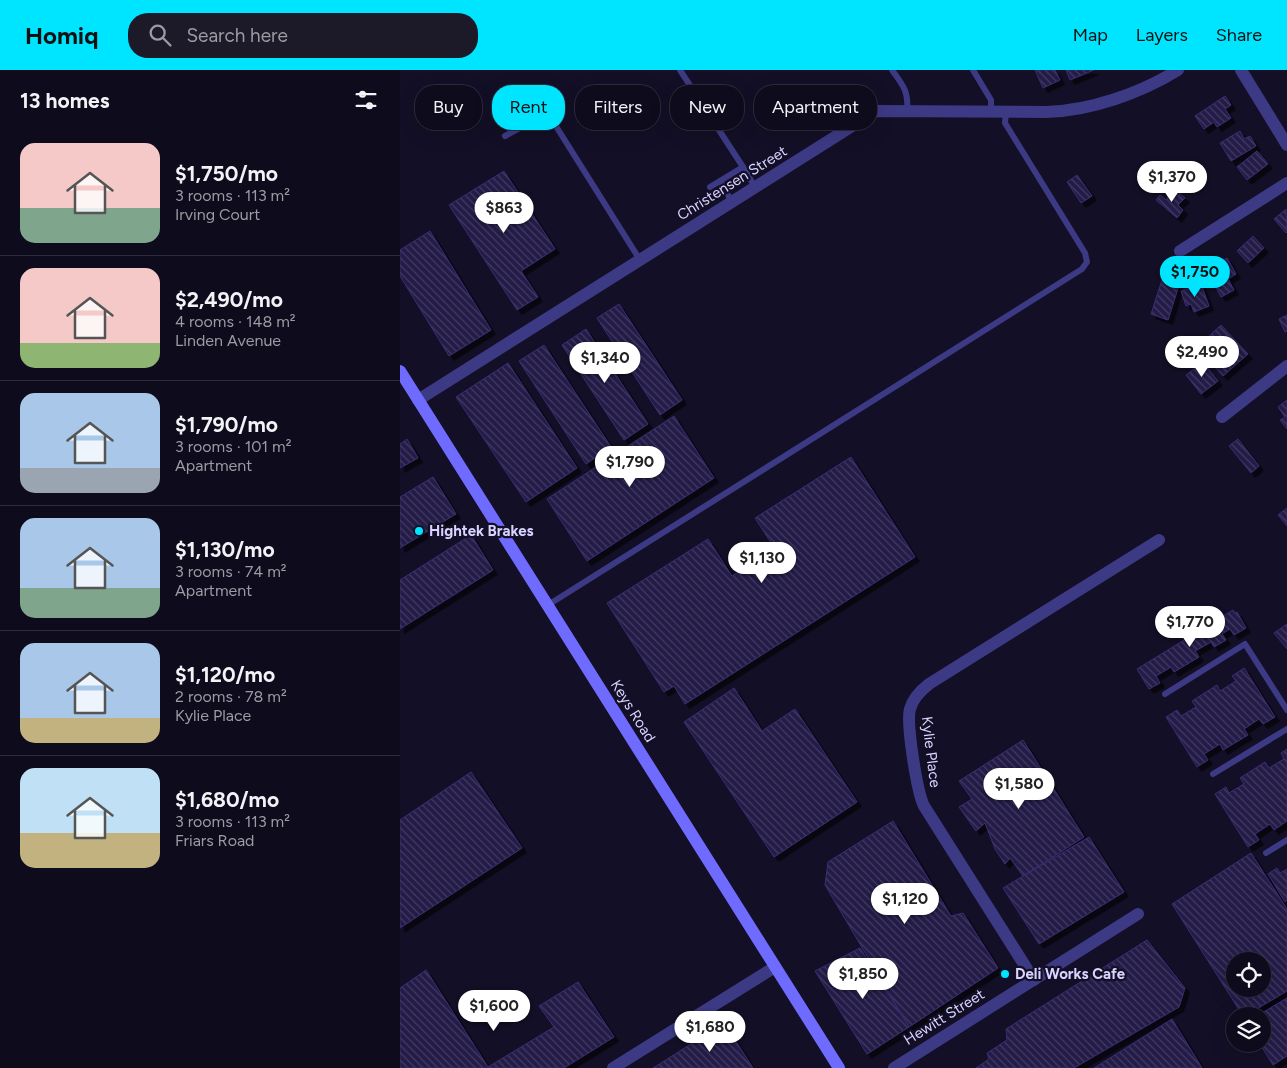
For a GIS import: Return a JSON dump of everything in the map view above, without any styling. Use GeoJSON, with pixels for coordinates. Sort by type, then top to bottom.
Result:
{"type":"FeatureCollection","features":[{"type":"Feature","properties":{"kind":"street","name":"Christensen Street"},"geometry":{"type":"LineString","coordinates":[[418,400],[876,111],[1060,112],[1082,108],[1150,87],[1178,70]]}},
{"type":"Feature","properties":{"kind":"street"},"geometry":{"type":"LineString","coordinates":[[1241,70],[1287,144]]}},
{"type":"Feature","properties":{"kind":"street"},"geometry":{"type":"LineString","coordinates":[[1180,251],[1287,184]]}},
{"type":"Feature","properties":{"kind":"street"},"geometry":{"type":"LineString","coordinates":[[1222,417],[1287,366]]}},
{"type":"Feature","properties":{"kind":"street","name":"Keys Road"},"geometry":{"type":"LineString","coordinates":[[400,371],[839,1068]]}},
{"type":"Feature","properties":{"kind":"street","name":"Kylie Place"},"geometry":{"type":"LineString","coordinates":[[1034,980],[924,806],[920,797],[917,780],[909,710],[918,692],[928,684],[1159,540]]}},
{"type":"Feature","properties":{"kind":"street","name":"Hewitt Street"},"geometry":{"type":"LineString","coordinates":[[894,1068],[1138,914]]}},
{"type":"Feature","properties":{"kind":"street"},"geometry":{"type":"LineString","coordinates":[[613,1068],[775,967]]}},
{"type":"Feature","properties":{"kind":"lane"},"geometry":{"type":"LineString","coordinates":[[680,70],[755,187]]}},
{"type":"Feature","properties":{"kind":"lane"},"geometry":{"type":"LineString","coordinates":[[892,70],[906,90],[907,111]]}},
{"type":"Feature","properties":{"kind":"lane"},"geometry":{"type":"LineString","coordinates":[[973,70],[991,100],[991,111]]}},
{"type":"Feature","properties":{"kind":"lane"},"geometry":{"type":"LineString","coordinates":[[548,605],[1082,269],[1087,262],[1086,253],[1005,123],[1006,111]]}},
{"type":"Feature","properties":{"kind":"lane"},"geometry":{"type":"LineString","coordinates":[[505,136],[542,116],[549,118],[554,123],[640,260]]}},
{"type":"Feature","properties":{"kind":"lane"},"geometry":{"type":"LineString","coordinates":[[710,187],[743,167]]}},
{"type":"Feature","properties":{"kind":"lane"},"geometry":{"type":"LineString","coordinates":[[720,181],[732,202]]}},
{"type":"Feature","properties":{"kind":"lane"},"geometry":{"type":"LineString","coordinates":[[1165,694],[1245,644],[1287,710]]}},
{"type":"Feature","properties":{"kind":"lane"},"geometry":{"type":"LineString","coordinates":[[1213,774],[1287,729]]}},
{"type":"Feature","properties":{"kind":"lane"},"geometry":{"type":"LineString","coordinates":[[1266,853],[1287,840]]}},
{"type":"Feature","properties":{"kind":"building"},"geometry":{"type":"Polygon","coordinates":[[[1035,70],[1055,70],[1060,80],[1043,88],[1035,70]]]}},
{"type":"Feature","properties":{"kind":"building"},"geometry":{"type":"Polygon","coordinates":[[[1066,70],[1094,70],[1070,80],[1066,70]]]}},
{"type":"Feature","properties":{"kind":"building"},"geometry":{"type":"Polygon","coordinates":[[[1225,96],[1231,105],[1225,109],[1231,118],[1217,127],[1214,122],[1204,129],[1195,116],[1225,96]]]}},
{"type":"Feature","properties":{"kind":"building"},"geometry":{"type":"Polygon","coordinates":[[[1240,131],[1244,139],[1250,136],[1256,146],[1231,161],[1220,143],[1240,131]]]}},
{"type":"Feature","properties":{"kind":"building"},"geometry":{"type":"Polygon","coordinates":[[[1257,151],[1268,164],[1247,180],[1237,167],[1257,151]]]}},
{"type":"Feature","properties":{"kind":"building"},"geometry":{"type":"Polygon","coordinates":[[[504,171],[555,249],[521,271],[538,297],[517,310],[449,205],[504,171]]]}},
{"type":"Feature","properties":{"kind":"building"},"geometry":{"type":"Polygon","coordinates":[[[1077,175],[1092,196],[1081,203],[1067,182],[1077,175]]]}},
{"type":"Feature","properties":{"kind":"building"},"geometry":{"type":"Polygon","coordinates":[[[1174,189],[1185,198],[1178,205],[1183,210],[1177,218],[1156,200],[1160,195],[1166,200],[1174,189]]]}},
{"type":"Feature","properties":{"kind":"building"},"geometry":{"type":"Polygon","coordinates":[[[1286,209],[1287,232],[1286,233],[1274,219],[1286,209]]]}},
{"type":"Feature","properties":{"kind":"building"},"geometry":{"type":"Polygon","coordinates":[[[430,231],[491,330],[449,356],[400,276],[400,250],[430,231]]]}},
{"type":"Feature","properties":{"kind":"building"},"geometry":{"type":"Polygon","coordinates":[[[1253,236],[1264,248],[1248,263],[1237,251],[1253,236]]]}},
{"type":"Feature","properties":{"kind":"building"},"geometry":{"type":"Polygon","coordinates":[[[1227,258],[1236,274],[1228,279],[1234,290],[1221,297],[1206,269],[1227,258]]]}},
{"type":"Feature","properties":{"kind":"building"},"geometry":{"type":"Polygon","coordinates":[[[1162,280],[1179,285],[1168,320],[1151,314],[1162,280]]]}},
{"type":"Feature","properties":{"kind":"building"},"geometry":{"type":"Polygon","coordinates":[[[1201,284],[1209,306],[1194,312],[1191,304],[1186,306],[1181,291],[1201,284]]]}},
{"type":"Feature","properties":{"kind":"building"},"geometry":{"type":"Polygon","coordinates":[[[619,304],[682,400],[660,415],[597,318],[619,304]]]}},
{"type":"Feature","properties":{"kind":"building"},"geometry":{"type":"Polygon","coordinates":[[[1287,315],[1287,331],[1285,332],[1279,319],[1287,315]]]}},
{"type":"Feature","properties":{"kind":"building"},"geometry":{"type":"Polygon","coordinates":[[[1221,325],[1248,354],[1223,376],[1197,347],[1221,325]]]}},
{"type":"Feature","properties":{"kind":"building"},"geometry":{"type":"Polygon","coordinates":[[[586,329],[648,424],[624,440],[562,345],[586,329]]]}},
{"type":"Feature","properties":{"kind":"building"},"geometry":{"type":"Polygon","coordinates":[[[544,345],[611,447],[586,464],[519,361],[544,345]]]}},
{"type":"Feature","properties":{"kind":"building"},"geometry":{"type":"Polygon","coordinates":[[[1203,362],[1218,381],[1201,394],[1186,375],[1203,362]]]}},
{"type":"Feature","properties":{"kind":"building"},"geometry":{"type":"Polygon","coordinates":[[[508,363],[577,468],[526,502],[456,397],[508,363]]]}},
{"type":"Feature","properties":{"kind":"building"},"geometry":{"type":"Polygon","coordinates":[[[1287,400],[1287,429],[1280,420],[1285,417],[1278,407],[1287,400]]]}},
{"type":"Feature","properties":{"kind":"building"},"geometry":{"type":"Polygon","coordinates":[[[674,416],[714,478],[587,561],[547,499],[674,416]]]}},
{"type":"Feature","properties":{"kind":"building"},"geometry":{"type":"Polygon","coordinates":[[[407,439],[418,458],[400,468],[400,444],[407,439]]]}},
{"type":"Feature","properties":{"kind":"building"},"geometry":{"type":"Polygon","coordinates":[[[1238,439],[1259,466],[1251,473],[1229,446],[1238,439]]]}},
{"type":"Feature","properties":{"kind":"building"},"geometry":{"type":"Polygon","coordinates":[[[851,457],[915,557],[685,704],[674,686],[664,692],[607,603],[708,539],[732,576],[775,549],[755,518],[851,457]]]}},
{"type":"Feature","properties":{"kind":"building"},"geometry":{"type":"Polygon","coordinates":[[[433,477],[456,514],[400,548],[400,497],[433,477]]]}},
{"type":"Feature","properties":{"kind":"building"},"geometry":{"type":"Polygon","coordinates":[[[1287,508],[1287,526],[1278,515],[1287,508]]]}},
{"type":"Feature","properties":{"kind":"building"},"geometry":{"type":"Polygon","coordinates":[[[471,535],[493,570],[400,629],[400,580],[471,535]]]}},
{"type":"Feature","properties":{"kind":"building"},"geometry":{"type":"Polygon","coordinates":[[[1233,610],[1235,613],[1237,612],[1246,628],[1234,635],[1230,629],[1222,634],[1226,640],[1214,647],[1211,642],[1195,651],[1199,657],[1174,672],[1171,667],[1156,676],[1160,683],[1149,689],[1137,669],[1233,610]]]}},
{"type":"Feature","properties":{"kind":"building"},"geometry":{"type":"Polygon","coordinates":[[[1287,624],[1287,649],[1274,633],[1287,624]]]}},
{"type":"Feature","properties":{"kind":"building"},"geometry":{"type":"Polygon","coordinates":[[[1244,668],[1275,717],[1263,724],[1259,719],[1244,729],[1248,735],[1223,750],[1220,744],[1204,754],[1208,760],[1197,767],[1166,717],[1177,710],[1181,716],[1196,707],[1192,701],[1217,685],[1220,691],[1236,681],[1232,676],[1244,668]]]}},
{"type":"Feature","properties":{"kind":"building"},"geometry":{"type":"Polygon","coordinates":[[[734,688],[762,731],[795,709],[857,802],[774,857],[684,722],[734,688]]]}},
{"type":"Feature","properties":{"kind":"building"},"geometry":{"type":"Polygon","coordinates":[[[1023,740],[1084,837],[1023,876],[1010,858],[1005,864],[995,849],[985,823],[976,831],[959,807],[972,799],[959,781],[1023,740]]]}},
{"type":"Feature","properties":{"kind":"building"},"geometry":{"type":"Polygon","coordinates":[[[1287,749],[1287,821],[1274,830],[1270,824],[1255,834],[1259,840],[1248,847],[1215,794],[1226,787],[1229,793],[1244,784],[1240,778],[1265,762],[1269,768],[1284,759],[1281,753],[1287,749]]]}},
{"type":"Feature","properties":{"kind":"building"},"geometry":{"type":"Polygon","coordinates":[[[471,772],[522,848],[400,928],[400,820],[471,772]]]}},
{"type":"Feature","properties":{"kind":"building"},"geometry":{"type":"Polygon","coordinates":[[[893,821],[951,916],[963,913],[998,968],[909,1027],[825,885],[828,862],[893,821]]]}},
{"type":"Feature","properties":{"kind":"building"},"geometry":{"type":"Polygon","coordinates":[[[1089,837],[1124,892],[1039,944],[1003,888],[1089,837]]]}},
{"type":"Feature","properties":{"kind":"building"},"geometry":{"type":"Polygon","coordinates":[[[1251,853],[1287,909],[1287,991],[1260,1007],[1237,1007],[1231,997],[1271,997],[1271,952],[1226,952],[1226,989],[1172,904],[1251,853]]]}},
{"type":"Feature","properties":{"kind":"building"},"geometry":{"type":"Polygon","coordinates":[[[1277,868],[1280,873],[1287,869],[1287,900],[1285,902],[1268,874],[1277,868]]]}},
{"type":"Feature","properties":{"kind":"building"},"geometry":{"type":"Polygon","coordinates":[[[1147,940],[1185,988],[1179,1007],[1074,1068],[976,1068],[989,1059],[987,1053],[1007,1040],[1006,1029],[1147,940]]]}},
{"type":"Feature","properties":{"kind":"building"},"geometry":{"type":"Polygon","coordinates":[[[860,948],[909,1027],[867,1054],[815,971],[860,948]]]}},
{"type":"Feature","properties":{"kind":"building"},"geometry":{"type":"Polygon","coordinates":[[[426,970],[488,1067],[554,1027],[539,1006],[578,982],[614,1037],[564,1068],[400,1068],[400,988],[426,970]]]}},
{"type":"Feature","properties":{"kind":"building"},"geometry":{"type":"Polygon","coordinates":[[[1287,998],[1287,1056],[1273,1065],[1265,1052],[1271,1052],[1271,1008],[1287,998]]]}},
{"type":"Feature","properties":{"kind":"building"},"geometry":{"type":"Polygon","coordinates":[[[1172,1019],[1202,1068],[1094,1068],[1172,1019]]]}},
{"type":"Feature","properties":{"kind":"building"},"geometry":{"type":"Polygon","coordinates":[[[724,1023],[753,1068],[653,1068],[724,1023]]]}},
{"type":"Feature","properties":{"kind":"place","name":"Hightek Brakes"},"geometry":{"type":"Point","coordinates":[419,531]}},
{"type":"Feature","properties":{"kind":"place","name":"Deli Works Cafe"},"geometry":{"type":"Point","coordinates":[1005,974]}}]}
